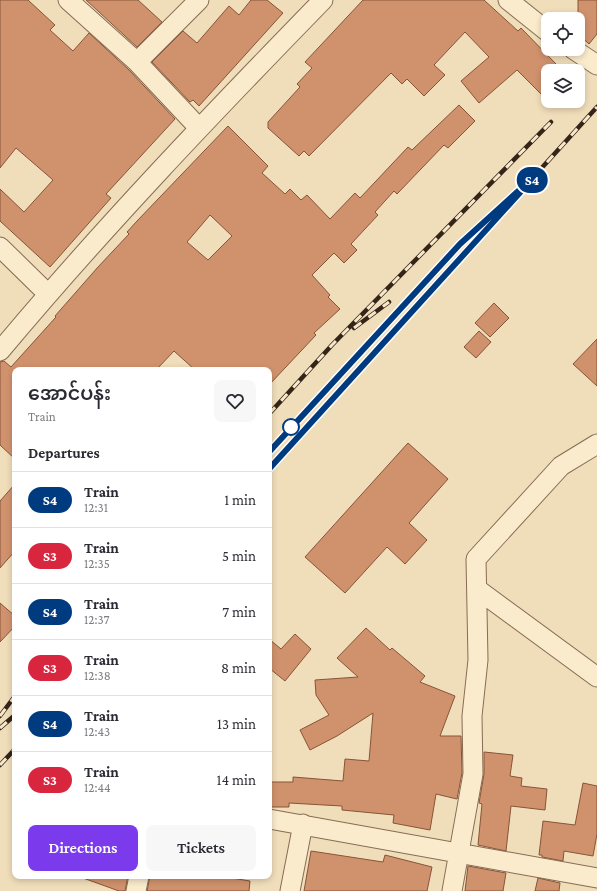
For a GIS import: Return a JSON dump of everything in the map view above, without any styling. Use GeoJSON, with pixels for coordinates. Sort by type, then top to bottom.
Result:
{"type":"FeatureCollection","features":[{"type":"Feature","properties":{"kind":"street"},"geometry":{"type":"LineString","coordinates":[[68,0],[137,62],[199,128]]}},
{"type":"Feature","properties":{"kind":"street"},"geometry":{"type":"LineString","coordinates":[[137,62],[199,0]]}},
{"type":"Feature","properties":{"kind":"street"},"geometry":{"type":"LineString","coordinates":[[0,351],[48,294],[199,128],[323,0]]}},
{"type":"Feature","properties":{"kind":"street"},"geometry":{"type":"LineString","coordinates":[[508,0],[541,26]]}},
{"type":"Feature","properties":{"kind":"street"},"geometry":{"type":"LineString","coordinates":[[584,56],[597,65]]}},
{"type":"Feature","properties":{"kind":"street"},"geometry":{"type":"LineString","coordinates":[[0,246],[48,294]]}},
{"type":"Feature","properties":{"kind":"street"},"geometry":{"type":"LineString","coordinates":[[452,891],[473,774],[472,716],[478,660],[476,560],[561,466],[597,444]]}},
{"type":"Feature","properties":{"kind":"street"},"geometry":{"type":"LineString","coordinates":[[477,589],[597,677]]}},
{"type":"Feature","properties":{"kind":"street"},"geometry":{"type":"LineString","coordinates":[[272,819],[597,878]]}},
{"type":"Feature","properties":{"kind":"street"},"geometry":{"type":"LineString","coordinates":[[290,891],[303,824]]}},
{"type":"Feature","properties":{"kind":"street"},"geometry":{"type":"LineString","coordinates":[[136,891],[138,879]]}},
{"type":"Feature","properties":{"kind":"building"},"geometry":{"type":"Polygon","coordinates":[[[0,0],[28,0],[55,25],[50,30],[73,51],[89,33],[129,70],[175,119],[106,194],[111,198],[50,267],[0,221],[0,189],[24,212],[53,180],[16,148],[0,168],[0,0]]]}},
{"type":"Feature","properties":{"kind":"building"},"geometry":{"type":"Polygon","coordinates":[[[86,0],[138,0],[162,22],[137,47],[86,0]]]}},
{"type":"Feature","properties":{"kind":"building"},"geometry":{"type":"Polygon","coordinates":[[[251,0],[267,0],[283,13],[199,106],[193,100],[190,102],[152,62],[183,31],[197,43],[229,6],[239,15],[251,0]]]}},
{"type":"Feature","properties":{"kind":"building"},"geometry":{"type":"Polygon","coordinates":[[[363,0],[484,0],[518,31],[521,28],[541,49],[541,56],[548,56],[556,64],[541,64],[541,94],[517,70],[479,103],[461,81],[489,57],[465,32],[434,65],[445,75],[424,96],[407,79],[402,84],[391,73],[309,156],[304,151],[299,156],[268,128],[268,122],[300,87],[297,84],[312,68],[305,62],[363,0]]]}},
{"type":"Feature","properties":{"kind":"building"},"geometry":{"type":"Polygon","coordinates":[[[578,0],[597,0],[597,34],[589,44],[585,40],[585,12],[578,12],[578,0]]]}},
{"type":"Feature","properties":{"kind":"building"},"geometry":{"type":"Polygon","coordinates":[[[459,105],[475,121],[448,148],[444,145],[397,194],[394,191],[375,212],[378,215],[351,244],[357,250],[344,263],[334,253],[312,275],[330,295],[328,297],[340,309],[314,333],[316,335],[272,382],[272,367],[192,367],[174,351],[159,367],[12,367],[12,456],[0,445],[0,362],[4,361],[11,367],[98,267],[129,234],[127,232],[228,126],[268,166],[262,173],[285,194],[290,189],[301,200],[307,195],[330,219],[355,193],[360,198],[408,147],[412,150],[459,105]],[[210,215],[187,242],[208,260],[232,236],[210,215]]]}},
{"type":"Feature","properties":{"kind":"building"},"geometry":{"type":"Polygon","coordinates":[[[494,303],[509,318],[490,337],[475,323],[494,303]]]}},
{"type":"Feature","properties":{"kind":"building"},"geometry":{"type":"Polygon","coordinates":[[[479,331],[491,342],[476,358],[464,347],[479,331]]]}},
{"type":"Feature","properties":{"kind":"building"},"geometry":{"type":"Polygon","coordinates":[[[597,339],[597,386],[573,364],[597,339]]]}},
{"type":"Feature","properties":{"kind":"building"},"geometry":{"type":"Polygon","coordinates":[[[408,443],[448,479],[409,523],[427,540],[405,564],[387,547],[345,593],[305,557],[408,443]]]}},
{"type":"Feature","properties":{"kind":"building"},"geometry":{"type":"Polygon","coordinates":[[[12,487],[12,554],[0,568],[0,501],[12,487]]]}},
{"type":"Feature","properties":{"kind":"building"},"geometry":{"type":"Polygon","coordinates":[[[0,603],[12,613],[12,629],[0,642],[0,603]]]}},
{"type":"Feature","properties":{"kind":"building"},"geometry":{"type":"Polygon","coordinates":[[[366,628],[390,650],[392,648],[425,676],[420,682],[455,696],[440,736],[461,736],[462,773],[457,799],[436,794],[430,830],[393,823],[394,815],[342,810],[342,806],[289,803],[289,807],[272,807],[272,782],[293,782],[293,777],[343,781],[345,759],[369,761],[373,713],[337,736],[310,750],[300,730],[329,715],[316,695],[315,680],[358,677],[337,658],[366,628]]]}},
{"type":"Feature","properties":{"kind":"building"},"geometry":{"type":"Polygon","coordinates":[[[295,634],[311,649],[285,681],[272,670],[272,642],[281,649],[295,634]]]}},
{"type":"Feature","properties":{"kind":"building"},"geometry":{"type":"Polygon","coordinates":[[[484,752],[513,755],[510,776],[522,778],[521,786],[547,789],[545,810],[511,806],[506,851],[478,845],[482,804],[479,803],[484,774],[484,752]]]}},
{"type":"Feature","properties":{"kind":"building"},"geometry":{"type":"Polygon","coordinates":[[[583,783],[597,786],[597,834],[593,856],[564,851],[563,861],[542,857],[542,855],[539,855],[543,821],[575,825],[583,783]]]}},
{"type":"Feature","properties":{"kind":"building"},"geometry":{"type":"Polygon","coordinates":[[[311,851],[383,862],[385,855],[432,867],[427,891],[304,891],[311,851]]]}},
{"type":"Feature","properties":{"kind":"building"},"geometry":{"type":"Polygon","coordinates":[[[468,866],[506,873],[503,891],[465,891],[468,866]]]}},
{"type":"Feature","properties":{"kind":"building"},"geometry":{"type":"Polygon","coordinates":[[[538,878],[560,883],[559,891],[535,891],[538,878]]]}},
{"type":"Feature","properties":{"kind":"building"},"geometry":{"type":"Polygon","coordinates":[[[86,879],[127,879],[125,891],[119,891],[86,879]]]}},
{"type":"Feature","properties":{"kind":"building"},"geometry":{"type":"Polygon","coordinates":[[[149,879],[238,879],[250,881],[249,891],[147,891],[149,879]]]}},
{"type":"Feature","properties":{"kind":"railway"},"geometry":{"type":"LineString","coordinates":[[272,466],[597,107]]}},
{"type":"Feature","properties":{"kind":"railway"},"geometry":{"type":"LineString","coordinates":[[272,411],[332,345],[551,122]]}},
{"type":"Feature","properties":{"kind":"railway"},"geometry":{"type":"LineString","coordinates":[[272,449],[460,244],[499,209]]}},
{"type":"Feature","properties":{"kind":"railway"},"geometry":{"type":"LineString","coordinates":[[354,328],[389,302]]}},
{"type":"Feature","properties":{"kind":"railway"},"geometry":{"type":"LineString","coordinates":[[0,716],[12,700]]}},
{"type":"Feature","properties":{"kind":"railway"},"geometry":{"type":"LineString","coordinates":[[0,728],[12,718]]}},
{"type":"Feature","properties":{"kind":"railway"},"geometry":{"type":"LineString","coordinates":[[0,765],[12,752]]}},
{"type":"Feature","properties":{"kind":"train","name":"S4"},"geometry":{"type":"LineString","coordinates":[[272,449],[460,244],[536,175],[272,466]]}}]}
